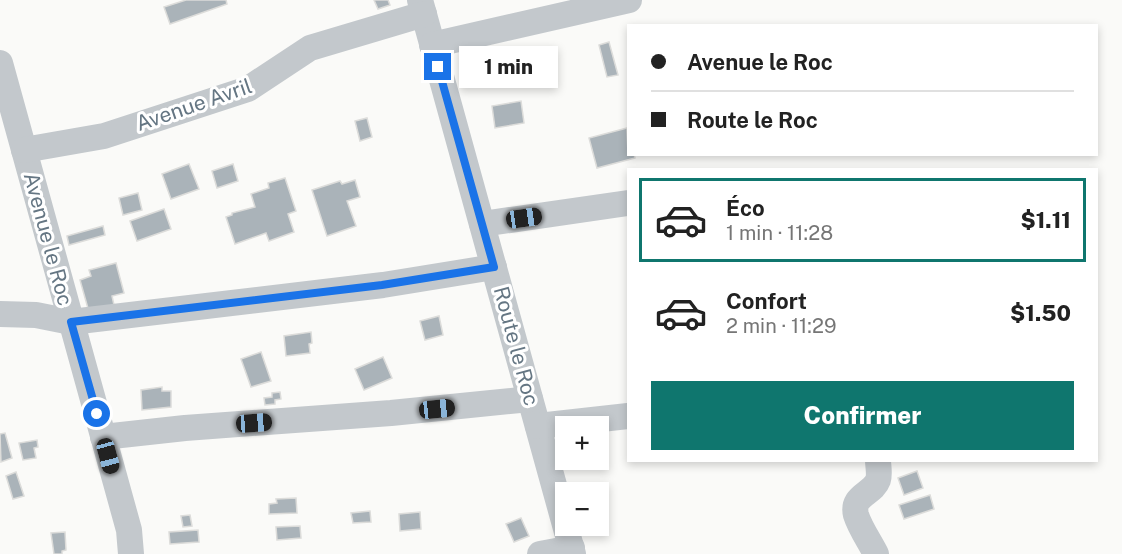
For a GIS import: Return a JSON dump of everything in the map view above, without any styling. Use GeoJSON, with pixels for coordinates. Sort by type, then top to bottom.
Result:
{"type":"FeatureCollection","features":[{"type":"Feature","properties":{"kind":"street"},"geometry":{"type":"LineString","coordinates":[[432,45],[628,0]]}},
{"type":"Feature","properties":{"kind":"street","name":"Route le Roc"},"geometry":{"type":"LineString","coordinates":[[422,7],[572,551]]}},
{"type":"Feature","properties":{"kind":"street","name":"Avenue Avril"},"geometry":{"type":"LineString","coordinates":[[24,150],[104,136],[248,89],[310,48],[422,7]]}},
{"type":"Feature","properties":{"kind":"street","name":"Avenue le Roc"},"geometry":{"type":"LineString","coordinates":[[0,63],[129,530],[130,554]]}},
{"type":"Feature","properties":{"kind":"street"},"geometry":{"type":"LineString","coordinates":[[482,224],[627,203]]}},
{"type":"Feature","properties":{"kind":"street"},"geometry":{"type":"LineString","coordinates":[[0,314],[36,315],[71,322],[382,285],[494,267]]}},
{"type":"Feature","properties":{"kind":"street"},"geometry":{"type":"LineString","coordinates":[[103,437],[530,399]]}},
{"type":"Feature","properties":{"kind":"street"},"geometry":{"type":"LineString","coordinates":[[538,426],[627,416]]}},
{"type":"Feature","properties":{"kind":"street"},"geometry":{"type":"LineString","coordinates":[[876,554],[856,516],[855,507],[858,499],[874,486],[879,478],[878,462]]}},
{"type":"Feature","properties":{"kind":"street"},"geometry":{"type":"LineString","coordinates":[[540,554],[572,551]]}},
{"type":"Feature","properties":{"kind":"building"},"geometry":{"type":"Polygon","coordinates":[[[186,0],[226,0],[227,4],[170,24],[164,7],[186,0]]]}},
{"type":"Feature","properties":{"kind":"building"},"geometry":{"type":"Polygon","coordinates":[[[374,0],[388,0],[390,5],[378,9],[374,0]]]}},
{"type":"Feature","properties":{"kind":"building"},"geometry":{"type":"Polygon","coordinates":[[[609,42],[618,75],[607,77],[599,45],[609,42]]]}},
{"type":"Feature","properties":{"kind":"building"},"geometry":{"type":"Polygon","coordinates":[[[521,101],[524,123],[495,128],[492,106],[521,101]]]}},
{"type":"Feature","properties":{"kind":"building"},"geometry":{"type":"Polygon","coordinates":[[[367,118],[372,137],[360,141],[355,121],[367,118]]]}},
{"type":"Feature","properties":{"kind":"building"},"geometry":{"type":"Polygon","coordinates":[[[627,128],[627,156],[634,156],[635,158],[597,168],[589,138],[627,128]]]}},
{"type":"Feature","properties":{"kind":"building"},"geometry":{"type":"Polygon","coordinates":[[[189,164],[199,189],[171,199],[162,174],[189,164]]]}},
{"type":"Feature","properties":{"kind":"building"},"geometry":{"type":"Polygon","coordinates":[[[233,164],[238,181],[217,188],[212,171],[233,164]]]}},
{"type":"Feature","properties":{"kind":"building"},"geometry":{"type":"Polygon","coordinates":[[[285,178],[296,211],[288,214],[294,232],[269,241],[266,233],[235,244],[226,217],[232,213],[255,207],[251,194],[269,188],[268,183],[285,178]]]}},
{"type":"Feature","properties":{"kind":"building"},"geometry":{"type":"Polygon","coordinates":[[[355,180],[360,197],[347,201],[356,226],[327,236],[312,190],[340,181],[342,184],[355,180]]]}},
{"type":"Feature","properties":{"kind":"building"},"geometry":{"type":"Polygon","coordinates":[[[138,193],[142,210],[123,215],[119,198],[138,193]]]}},
{"type":"Feature","properties":{"kind":"building"},"geometry":{"type":"Polygon","coordinates":[[[164,209],[171,229],[137,241],[130,221],[164,209]]]}},
{"type":"Feature","properties":{"kind":"building"},"geometry":{"type":"Polygon","coordinates":[[[103,226],[105,235],[69,245],[67,236],[103,226]]]}},
{"type":"Feature","properties":{"kind":"building"},"geometry":{"type":"Polygon","coordinates":[[[116,263],[124,293],[112,296],[114,305],[89,312],[80,280],[91,276],[89,270],[116,263]]]}},
{"type":"Feature","properties":{"kind":"building"},"geometry":{"type":"Polygon","coordinates":[[[439,316],[443,335],[425,340],[420,321],[439,316]]]}},
{"type":"Feature","properties":{"kind":"building"},"geometry":{"type":"Polygon","coordinates":[[[311,332],[310,353],[286,356],[284,336],[311,332]]]}},
{"type":"Feature","properties":{"kind":"building"},"geometry":{"type":"Polygon","coordinates":[[[261,352],[271,381],[251,387],[241,359],[261,352]]]}},
{"type":"Feature","properties":{"kind":"building"},"geometry":{"type":"Polygon","coordinates":[[[383,357],[392,378],[364,390],[355,369],[383,357]]]}},
{"type":"Feature","properties":{"kind":"building"},"geometry":{"type":"Polygon","coordinates":[[[162,387],[162,391],[171,391],[171,407],[142,410],[141,390],[162,387]]]}},
{"type":"Feature","properties":{"kind":"building"},"geometry":{"type":"Polygon","coordinates":[[[280,392],[281,399],[275,400],[275,404],[265,405],[264,398],[272,397],[272,393],[280,392]]]}},
{"type":"Feature","properties":{"kind":"building"},"geometry":{"type":"Polygon","coordinates":[[[5,433],[12,458],[1,462],[0,434],[5,433]]]}},
{"type":"Feature","properties":{"kind":"building"},"geometry":{"type":"Polygon","coordinates":[[[37,440],[38,447],[34,448],[36,458],[23,460],[19,443],[37,440]]]}},
{"type":"Feature","properties":{"kind":"building"},"geometry":{"type":"Polygon","coordinates":[[[917,471],[923,488],[904,495],[898,478],[917,471]]]}},
{"type":"Feature","properties":{"kind":"building"},"geometry":{"type":"Polygon","coordinates":[[[16,472],[24,496],[13,499],[6,476],[16,472]]]}},
{"type":"Feature","properties":{"kind":"building"},"geometry":{"type":"Polygon","coordinates":[[[930,495],[934,509],[904,519],[899,505],[930,495]]]}},
{"type":"Feature","properties":{"kind":"building"},"geometry":{"type":"Polygon","coordinates":[[[296,498],[297,513],[269,514],[269,504],[277,503],[276,499],[296,498]]]}},
{"type":"Feature","properties":{"kind":"building"},"geometry":{"type":"Polygon","coordinates":[[[370,511],[371,522],[353,523],[351,513],[370,511]]]}},
{"type":"Feature","properties":{"kind":"building"},"geometry":{"type":"Polygon","coordinates":[[[420,512],[421,529],[400,531],[399,514],[420,512]]]}},
{"type":"Feature","properties":{"kind":"building"},"geometry":{"type":"Polygon","coordinates":[[[190,515],[192,526],[183,527],[181,516],[190,515]]]}},
{"type":"Feature","properties":{"kind":"building"},"geometry":{"type":"Polygon","coordinates":[[[521,518],[529,536],[514,542],[506,524],[521,518]]]}},
{"type":"Feature","properties":{"kind":"building"},"geometry":{"type":"Polygon","coordinates":[[[300,526],[301,538],[277,540],[276,527],[300,526]]]}},
{"type":"Feature","properties":{"kind":"building"},"geometry":{"type":"Polygon","coordinates":[[[198,530],[199,542],[170,544],[169,532],[198,530]]]}},
{"type":"Feature","properties":{"kind":"building"},"geometry":{"type":"Polygon","coordinates":[[[65,532],[66,550],[62,551],[62,554],[54,554],[51,533],[65,532]]]}},
{"type":"Feature","properties":{"kind":"route"},"geometry":{"type":"LineString","coordinates":[[97,414],[71,322],[382,285],[494,267],[438,67]]}}]}
